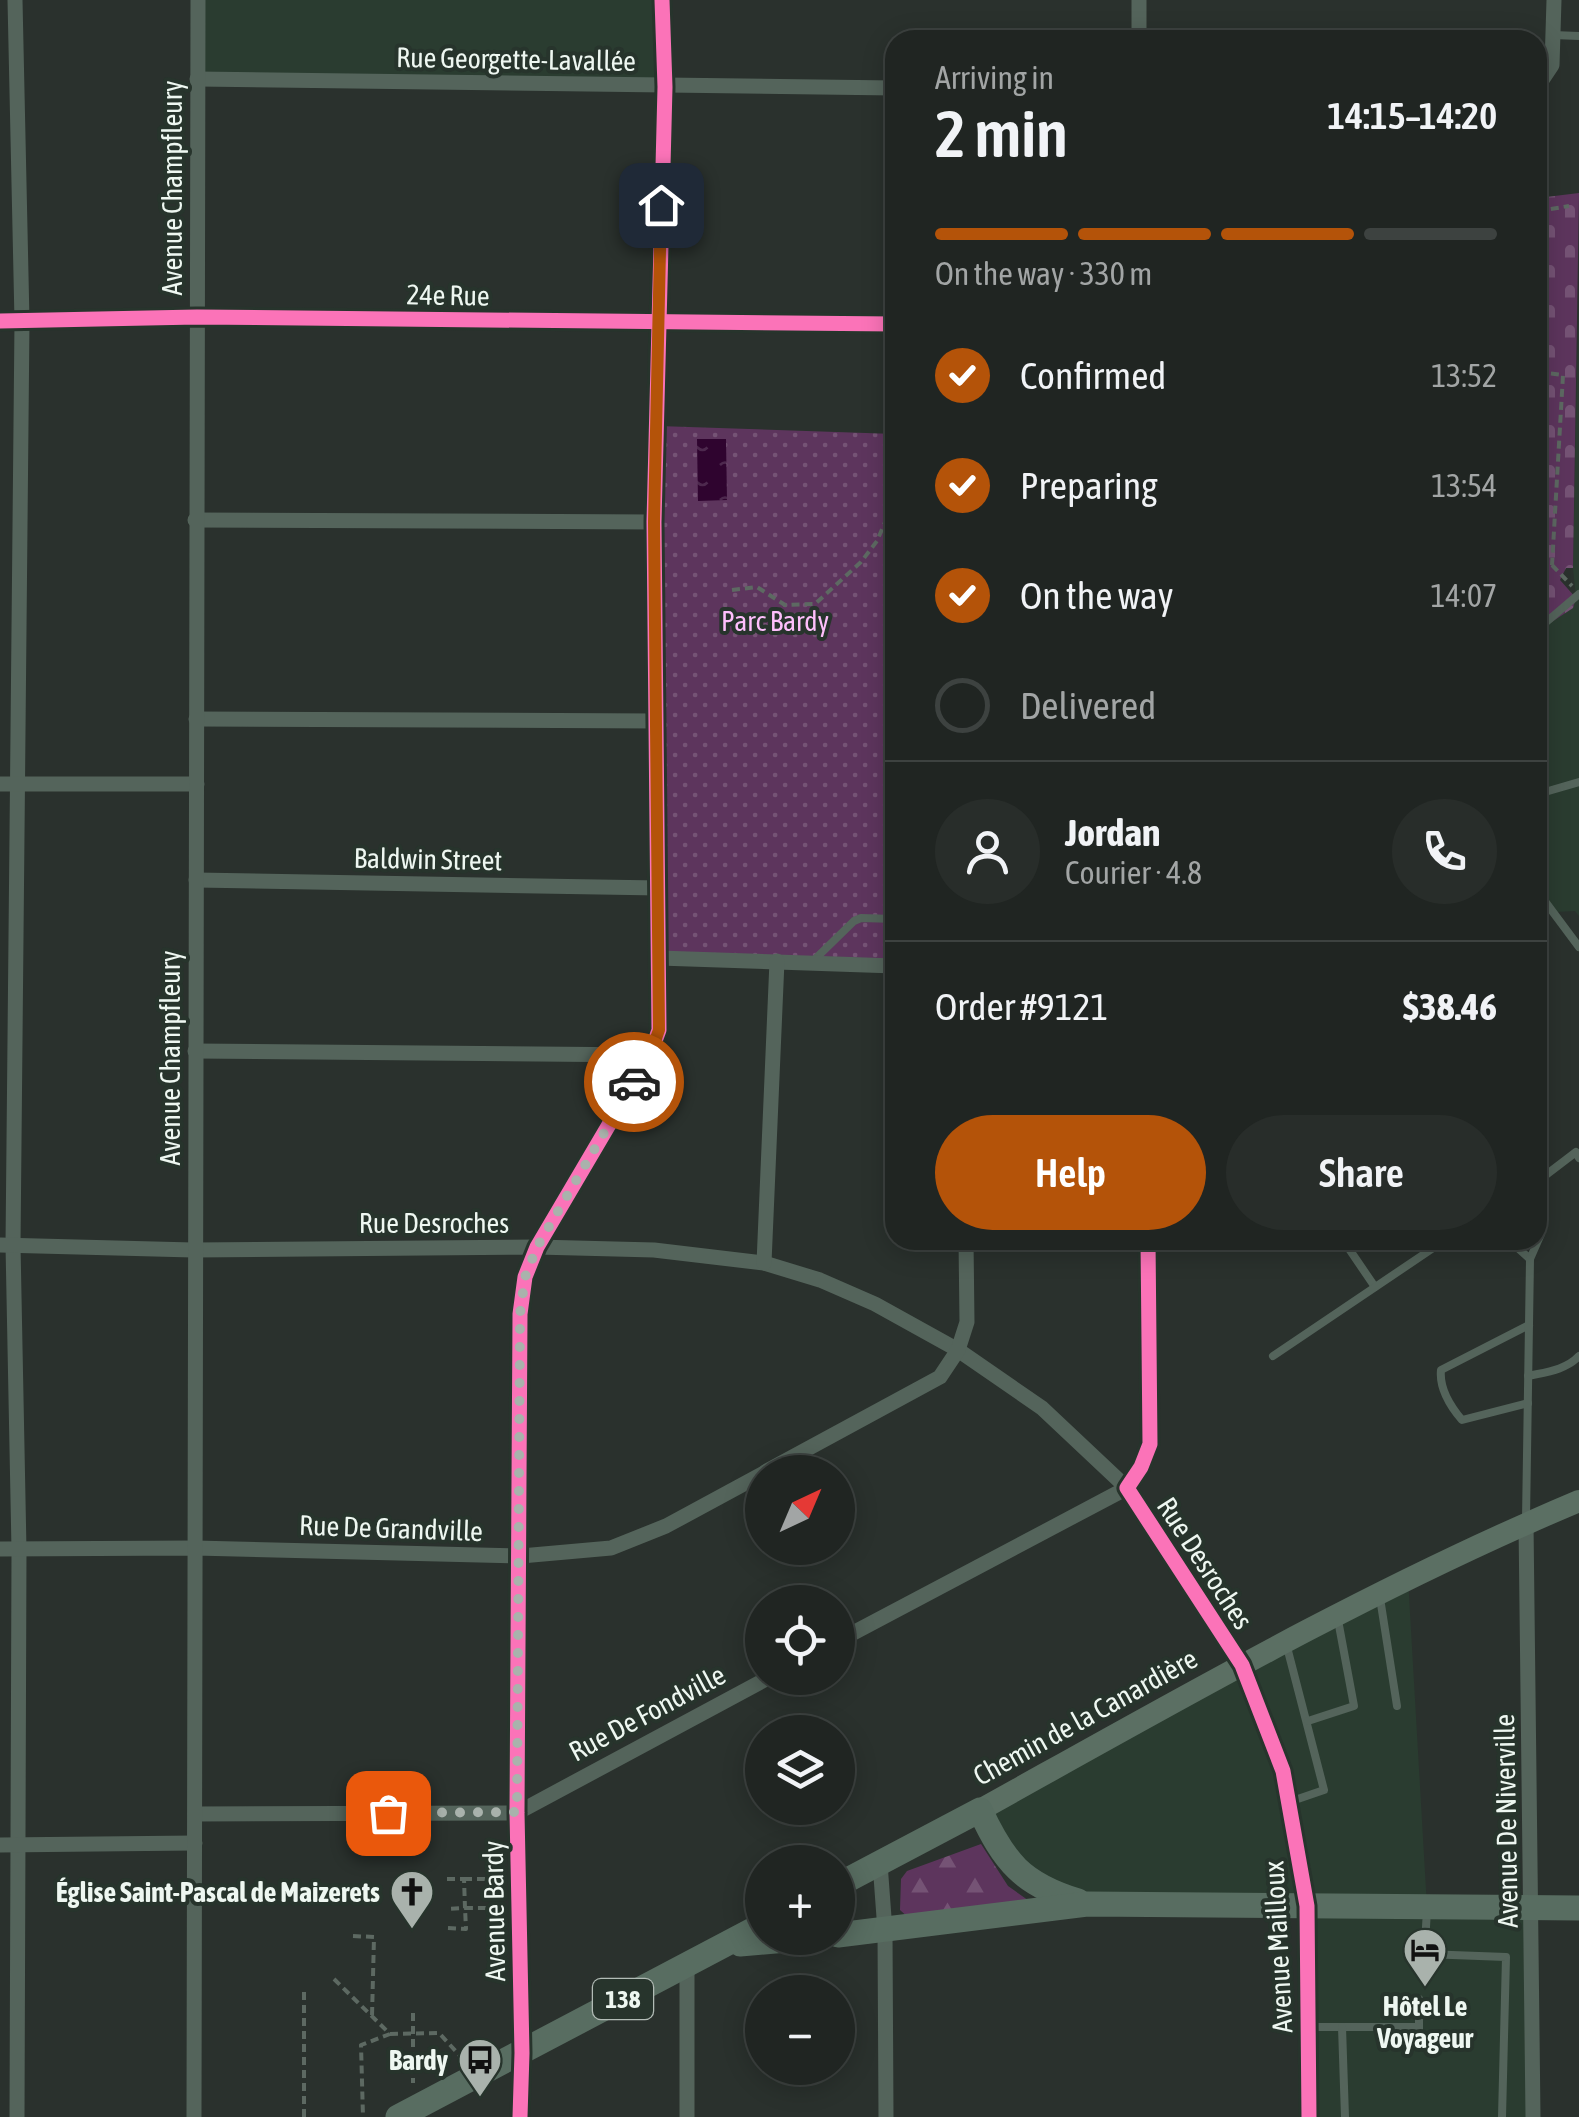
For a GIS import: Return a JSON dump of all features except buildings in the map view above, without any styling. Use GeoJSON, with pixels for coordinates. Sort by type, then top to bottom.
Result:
{"type":"FeatureCollection","features":[{"type":"Feature","properties":{"kind":"main road","name":"Chemin de la Canardière"},"geometry":{"type":"LineString","coordinates":[[855,1877],[1242,1664],[1380,1593],[1579,1501]]}},
{"type":"Feature","properties":{"kind":"main road"},"geometry":{"type":"LineString","coordinates":[[980,1810],[998,1849],[1020,1874],[1052,1893],[1088,1904]]}},
{"type":"Feature","properties":{"kind":"main road"},"geometry":{"type":"LineString","coordinates":[[855,1934],[1088,1904],[1579,1908]]}},
{"type":"Feature","properties":{"kind":"main road","name":"138"},"geometry":{"type":"LineString","coordinates":[[406,2113],[745,1934]]}},
{"type":"Feature","properties":{"kind":"main road","name":"138"},"geometry":{"type":"LineString","coordinates":[[725,1945],[745,1943]]}},
{"type":"Feature","properties":{"kind":"street"},"geometry":{"type":"LineString","coordinates":[[16,0],[22,321],[18,784],[7,1245],[19,1550],[17,2117]]}},
{"type":"Feature","properties":{"kind":"street","name":"Avenue Champfleury"},"geometry":{"type":"LineString","coordinates":[[194,2117],[198,0]]}},
{"type":"Feature","properties":{"kind":"street","name":"Avenue Bardy"},"geometry":{"type":"LineString","coordinates":[[520,2117],[520,1314],[525,1277],[537,1247],[650,1055],[659,1030],[654,522],[665,86],[662,0]]}},
{"type":"Feature","properties":{"kind":"street"},"geometry":{"type":"LineString","coordinates":[[1139,0],[1139,30]]}},
{"type":"Feature","properties":{"kind":"street"},"geometry":{"type":"LineString","coordinates":[[1547,72],[1552,65],[1554,0]]}},
{"type":"Feature","properties":{"kind":"street","name":"Rue Georgette-Lavallée"},"geometry":{"type":"LineString","coordinates":[[197,80],[885,88]]}},
{"type":"Feature","properties":{"kind":"street","name":"24e Rue"},"geometry":{"type":"LineString","coordinates":[[0,320],[197,317],[885,324]]}},
{"type":"Feature","properties":{"kind":"street"},"geometry":{"type":"LineString","coordinates":[[195,520],[654,522]]}},
{"type":"Feature","properties":{"kind":"street"},"geometry":{"type":"LineString","coordinates":[[196,719],[656,721]]}},
{"type":"Feature","properties":{"kind":"street"},"geometry":{"type":"LineString","coordinates":[[0,784],[197,784]]}},
{"type":"Feature","properties":{"kind":"street","name":"Baldwin Street"},"geometry":{"type":"LineString","coordinates":[[196,880],[659,888]]}},
{"type":"Feature","properties":{"kind":"street"},"geometry":{"type":"LineString","coordinates":[[660,958],[885,966]]}},
{"type":"Feature","properties":{"kind":"street"},"geometry":{"type":"LineString","coordinates":[[764,1263],[777,961]]}},
{"type":"Feature","properties":{"kind":"street"},"geometry":{"type":"LineString","coordinates":[[195,1050],[650,1055]]}},
{"type":"Feature","properties":{"kind":"street","name":"Rue Desroches"},"geometry":{"type":"LineString","coordinates":[[7,1245],[193,1250],[654,1250],[764,1263],[820,1280],[876,1304],[958,1350],[1042,1408],[1127,1488],[1242,1664]]}},
{"type":"Feature","properties":{"kind":"street"},"geometry":{"type":"LineString","coordinates":[[958,1350],[966,1322],[966,1250]]}},
{"type":"Feature","properties":{"kind":"street"},"geometry":{"type":"LineString","coordinates":[[855,1632],[1127,1488],[1150,1444],[1148,1250]]}},
{"type":"Feature","properties":{"kind":"street","name":"Rue De Grandville"},"geometry":{"type":"LineString","coordinates":[[797,1455],[940,1377],[958,1350]]}},
{"type":"Feature","properties":{"kind":"street","name":"Rue De Grandville"},"geometry":{"type":"LineString","coordinates":[[0,1550],[195,1548],[521,1556],[611,1548],[666,1526],[745,1483]]}},
{"type":"Feature","properties":{"kind":"street","name":"Avenue De Niverville"},"geometry":{"type":"LineString","coordinates":[[1526,1523],[1534,2117]]}},
{"type":"Feature","properties":{"kind":"street","name":"Avenue Mailloux"},"geometry":{"type":"LineString","coordinates":[[1242,1664],[1283,1771],[1308,1906],[1309,2117]]}},
{"type":"Feature","properties":{"kind":"street","name":"Rue De Fondville"},"geometry":{"type":"LineString","coordinates":[[195,1814],[517,1812],[745,1690]]}},
{"type":"Feature","properties":{"kind":"street"},"geometry":{"type":"LineString","coordinates":[[0,1845],[194,1843]]}},
{"type":"Feature","properties":{"kind":"street"},"geometry":{"type":"LineString","coordinates":[[880,1863],[885,1931],[886,2117]]}},
{"type":"Feature","properties":{"kind":"street"},"geometry":{"type":"LineString","coordinates":[[686,1965],[688,2117]]}},
{"type":"Feature","properties":{"kind":"lane"},"geometry":{"type":"LineString","coordinates":[[1553,35],[1579,36]]}},
{"type":"Feature","properties":{"kind":"lane"},"geometry":{"type":"LineString","coordinates":[[1547,621],[1579,594]]}},
{"type":"Feature","properties":{"kind":"lane"},"geometry":{"type":"LineString","coordinates":[[1547,791],[1579,782]]}},
{"type":"Feature","properties":{"kind":"lane"},"geometry":{"type":"LineString","coordinates":[[1547,904],[1579,948]]}},
{"type":"Feature","properties":{"kind":"lane"},"geometry":{"type":"LineString","coordinates":[[811,963],[854,921],[885,919]]}},
{"type":"Feature","properties":{"kind":"lane"},"geometry":{"type":"LineString","coordinates":[[1547,1174],[1576,1152],[1579,1158]]}},
{"type":"Feature","properties":{"kind":"lane"},"geometry":{"type":"LineString","coordinates":[[1350,1250],[1375,1288]]}},
{"type":"Feature","properties":{"kind":"lane"},"geometry":{"type":"LineString","coordinates":[[1273,1356],[1430,1250]]}},
{"type":"Feature","properties":{"kind":"lane"},"geometry":{"type":"LineString","coordinates":[[1520,1250],[1530,1260]]}},
{"type":"Feature","properties":{"kind":"lane"},"geometry":{"type":"LineString","coordinates":[[1526,1523],[1528,1325],[1530,1260],[1534,1250]]}},
{"type":"Feature","properties":{"kind":"lane"},"geometry":{"type":"LineString","coordinates":[[1528,1325],[1453,1362],[1441,1370],[1440,1380],[1462,1420],[1528,1403]]}},
{"type":"Feature","properties":{"kind":"lane"},"geometry":{"type":"LineString","coordinates":[[1528,1376],[1552,1371],[1579,1356]]}},
{"type":"Feature","properties":{"kind":"lane"},"geometry":{"type":"LineString","coordinates":[[1380,1593],[1397,1706]]}},
{"type":"Feature","properties":{"kind":"lane"},"geometry":{"type":"LineString","coordinates":[[1308,1720],[1354,1706],[1337,1616]]}},
{"type":"Feature","properties":{"kind":"lane"},"geometry":{"type":"LineString","coordinates":[[1286,1642],[1324,1790],[1290,1802]]}},
{"type":"Feature","properties":{"kind":"lane"},"geometry":{"type":"LineString","coordinates":[[1427,1908],[1424,1957],[1506,1957],[1502,2117]]}},
{"type":"Feature","properties":{"kind":"lane"},"geometry":{"type":"LineString","coordinates":[[1505,1980],[1533,1981]]}},
{"type":"Feature","properties":{"kind":"lane"},"geometry":{"type":"LineString","coordinates":[[1419,1999],[1419,2037]]}},
{"type":"Feature","properties":{"kind":"lane"},"geometry":{"type":"LineString","coordinates":[[1308,2027],[1418,2027]]}},
{"type":"Feature","properties":{"kind":"lane"},"geometry":{"type":"LineString","coordinates":[[1342,2027],[1345,2117]]}},
{"type":"Feature","properties":{"kind":"path"},"geometry":{"type":"LineString","coordinates":[[1547,210],[1569,206]]}},
{"type":"Feature","properties":{"kind":"path"},"geometry":{"type":"LineString","coordinates":[[1547,373],[1562,375],[1552,565],[1579,594]]}},
{"type":"Feature","properties":{"kind":"path"},"geometry":{"type":"LineString","coordinates":[[732,590],[758,587],[784,605],[815,604],[861,562],[877,542],[885,523]]}},
{"type":"Feature","properties":{"kind":"path"},"geometry":{"type":"LineString","coordinates":[[1547,566],[1552,565]]}},
{"type":"Feature","properties":{"kind":"path"},"geometry":{"type":"LineString","coordinates":[[448,1879],[518,1879]]}},
{"type":"Feature","properties":{"kind":"path"},"geometry":{"type":"LineString","coordinates":[[448,1928],[466,1929],[464,1879]]}},
{"type":"Feature","properties":{"kind":"path"},"geometry":{"type":"LineString","coordinates":[[448,1909],[519,1908]]}},
{"type":"Feature","properties":{"kind":"path"},"geometry":{"type":"LineString","coordinates":[[354,1936],[374,1937],[372,2016]]}},
{"type":"Feature","properties":{"kind":"path"},"geometry":{"type":"LineString","coordinates":[[334,1978],[390,2034]]}},
{"type":"Feature","properties":{"kind":"path"},"geometry":{"type":"LineString","coordinates":[[304,1992],[304,2117]]}},
{"type":"Feature","properties":{"kind":"path"},"geometry":{"type":"LineString","coordinates":[[406,2113],[413,2013]]}},
{"type":"Feature","properties":{"kind":"path"},"geometry":{"type":"LineString","coordinates":[[362,2117],[362,2045],[390,2034],[439,2033],[478,2075]]}},
{"type":"Feature","properties":{"kind":"shaded area"},"geometry":{"type":"Polygon","coordinates":[[[198,0],[662,0],[665,87],[197,79],[198,0]]]}},
{"type":"Feature","properties":{"kind":"shaded area"},"geometry":{"type":"Polygon","coordinates":[[[1579,282],[1579,916],[1575,911],[1547,913],[1547,623],[1576,598],[1573,568],[1579,282]]]}},
{"type":"Feature","properties":{"kind":"shaded area"},"geometry":{"type":"Polygon","coordinates":[[[1408,1578],[1427,1907],[1533,1909],[1533,2117],[1309,2117],[1307,1906],[1052,1893],[980,1810],[1408,1578]]]}},
{"type":"Feature","properties":{"kind":"green space"},"geometry":{"type":"Polygon","coordinates":[[[1579,193],[1573,568],[1566,568],[1560,580],[1576,598],[1573,608],[1547,625],[1547,197],[1579,193]]]}},
{"type":"Feature","properties":{"kind":"green space","name":"Parc Bardy"},"geometry":{"type":"Polygon","coordinates":[[[658,426],[885,434],[885,966],[659,958],[658,426]]]}},
{"type":"Feature","properties":{"kind":"green space"},"geometry":{"type":"Polygon","coordinates":[[[981,1844],[1008,1886],[1032,1903],[909,1918],[900,1910],[901,1879],[907,1871],[981,1844]]]}},
{"type":"Feature","properties":{"kind":"water"},"geometry":{"type":"Polygon","coordinates":[[[697,439],[726,439],[727,500],[698,501],[697,439]]]}},
{"type":"Feature","properties":{"kind":"cycle path"},"geometry":{"type":"LineString","coordinates":[[520,2117],[520,1314],[525,1277],[537,1247],[650,1055],[659,1030],[654,522],[665,87],[662,0]]}},
{"type":"Feature","properties":{"kind":"cycle path"},"geometry":{"type":"LineString","coordinates":[[0,321],[197,317],[885,324]]}},
{"type":"Feature","properties":{"kind":"cycle path"},"geometry":{"type":"LineString","coordinates":[[1148,1250],[1150,1444],[1127,1488],[1242,1665],[1283,1771],[1307,1906],[1309,2117]]}},
{"type":"Feature","properties":{"kind":"way so far"},"geometry":{"type":"LineString","coordinates":[[388,1813],[517,1812],[520,1314],[525,1277],[537,1247],[634,1082]]}},
{"type":"Feature","properties":{"kind":"place","name":"Église Saint-Pascal de Maizerets"},"geometry":{"type":"Point","coordinates":[412,1930]}},
{"type":"Feature","properties":{"kind":"place","name":"Hôtel Le Voyageur"},"geometry":{"type":"Point","coordinates":[1425,1988]}},
{"type":"Feature","properties":{"kind":"place","name":"Bardy"},"geometry":{"type":"Point","coordinates":[480,2098]}},
{"type":"Feature","properties":{"kind":"route"},"geometry":{"type":"LineString","coordinates":[[634,1082],[659,1030],[654,522],[661,205]]}}]}
